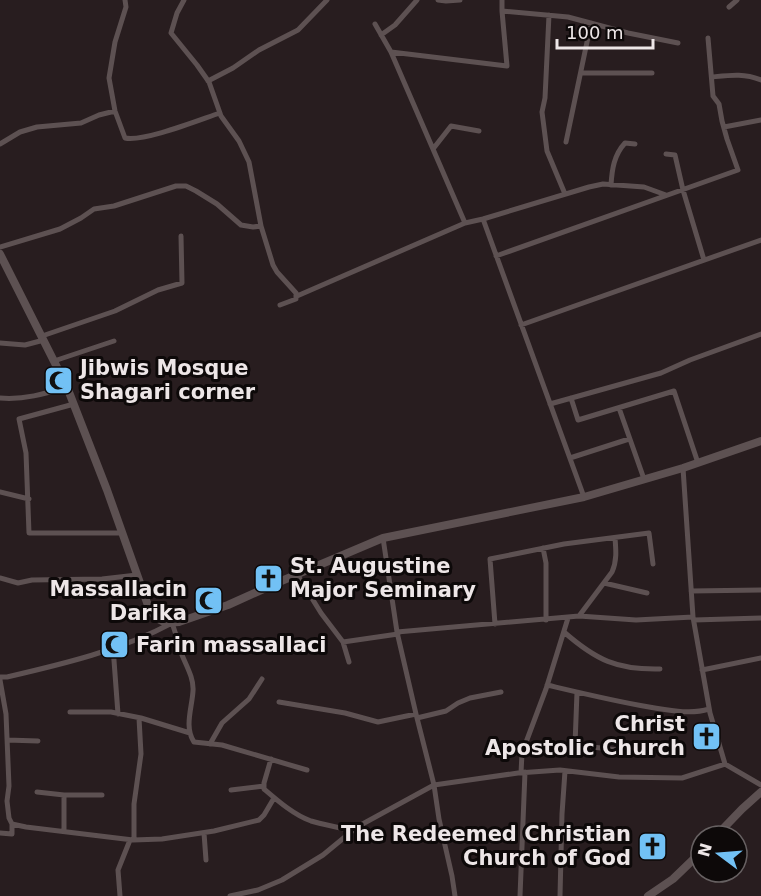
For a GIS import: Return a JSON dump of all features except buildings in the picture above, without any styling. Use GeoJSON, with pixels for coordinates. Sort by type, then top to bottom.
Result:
{"type":"FeatureCollection","features":[{"type":"Feature","properties":{"kind":"street"},"geometry":{"type":"LineString","coordinates":[[125,0],[126,7],[109,78],[115,111],[125,138],[143,137],[220,113]]}},
{"type":"Feature","properties":{"kind":"street"},"geometry":{"type":"LineString","coordinates":[[184,0],[171,33],[208,81],[220,113],[239,141],[249,162],[261,226],[273,265],[297,296]]}},
{"type":"Feature","properties":{"kind":"street"},"geometry":{"type":"LineString","coordinates":[[208,81],[233,68],[259,50],[298,30],[327,0]]}},
{"type":"Feature","properties":{"kind":"street"},"geometry":{"type":"LineString","coordinates":[[381,35],[395,25],[417,0]]}},
{"type":"Feature","properties":{"kind":"street"},"geometry":{"type":"LineString","coordinates":[[438,0],[460,0]]}},
{"type":"Feature","properties":{"kind":"street"},"geometry":{"type":"LineString","coordinates":[[391,52],[507,66],[502,0]]}},
{"type":"Feature","properties":{"kind":"street"},"geometry":{"type":"LineString","coordinates":[[729,7],[737,0]]}},
{"type":"Feature","properties":{"kind":"street"},"geometry":{"type":"LineString","coordinates":[[502,11],[568,17],[678,43]]}},
{"type":"Feature","properties":{"kind":"street"},"geometry":{"type":"LineString","coordinates":[[549,15],[545,98],[542,112],[547,151],[565,194]]}},
{"type":"Feature","properties":{"kind":"street"},"geometry":{"type":"LineString","coordinates":[[566,142],[591,23]]}},
{"type":"Feature","properties":{"kind":"street"},"geometry":{"type":"LineString","coordinates":[[375,24],[391,52],[465,223]]}},
{"type":"Feature","properties":{"kind":"street"},"geometry":{"type":"LineString","coordinates":[[496,256],[738,170],[719,104],[714,96],[708,38]]}},
{"type":"Feature","properties":{"kind":"street"},"geometry":{"type":"LineString","coordinates":[[581,73],[652,73]]}},
{"type":"Feature","properties":{"kind":"street"},"geometry":{"type":"LineString","coordinates":[[712,76],[750,75],[761,80]]}},
{"type":"Feature","properties":{"kind":"street"},"geometry":{"type":"LineString","coordinates":[[0,144],[20,132],[36,127],[81,123],[115,111]]}},
{"type":"Feature","properties":{"kind":"street"},"geometry":{"type":"LineString","coordinates":[[724,127],[761,120]]}},
{"type":"Feature","properties":{"kind":"street"},"geometry":{"type":"LineString","coordinates":[[433,149],[451,126],[479,131]]}},
{"type":"Feature","properties":{"kind":"street"},"geometry":{"type":"LineString","coordinates":[[611,184],[614,161],[619,150],[625,143],[635,144]]}},
{"type":"Feature","properties":{"kind":"street"},"geometry":{"type":"LineString","coordinates":[[666,154],[675,155],[704,260]]}},
{"type":"Feature","properties":{"kind":"street"},"geometry":{"type":"LineString","coordinates":[[280,305],[465,223],[589,187],[611,184],[644,187],[667,195]]}},
{"type":"Feature","properties":{"kind":"street"},"geometry":{"type":"LineString","coordinates":[[0,247],[60,229],[94,209],[114,206],[177,186],[186,186],[196,191],[217,204],[241,225],[261,226]]}},
{"type":"Feature","properties":{"kind":"street"},"geometry":{"type":"LineString","coordinates":[[483,219],[584,497]]}},
{"type":"Feature","properties":{"kind":"street"},"geometry":{"type":"LineString","coordinates":[[0,343],[25,345],[115,311],[158,290],[182,283],[181,236]]}},
{"type":"Feature","properties":{"kind":"street"},"geometry":{"type":"LineString","coordinates":[[521,324],[761,240]]}},
{"type":"Feature","properties":{"kind":"street"},"geometry":{"type":"LineString","coordinates":[[0,254],[3,269],[43,338],[67,387],[150,611],[166,623],[179,622],[228,605],[383,538],[584,497],[683,468],[761,441]]}},
{"type":"Feature","properties":{"kind":"street"},"geometry":{"type":"LineString","coordinates":[[550,404],[661,373],[761,334]]}},
{"type":"Feature","properties":{"kind":"street"},"geometry":{"type":"LineString","coordinates":[[54,361],[114,341]]}},
{"type":"Feature","properties":{"kind":"street"},"geometry":{"type":"LineString","coordinates":[[0,398],[36,397],[67,387]]}},
{"type":"Feature","properties":{"kind":"street"},"geometry":{"type":"LineString","coordinates":[[571,398],[578,420],[674,391],[698,463]]}},
{"type":"Feature","properties":{"kind":"street"},"geometry":{"type":"LineString","coordinates":[[74,405],[19,419],[26,453],[29,533],[122,532]]}},
{"type":"Feature","properties":{"kind":"street"},"geometry":{"type":"LineString","coordinates":[[619,408],[644,479]]}},
{"type":"Feature","properties":{"kind":"street"},"geometry":{"type":"LineString","coordinates":[[570,458],[629,439]]}},
{"type":"Feature","properties":{"kind":"street"},"geometry":{"type":"LineString","coordinates":[[683,468],[693,619],[709,709],[725,764],[761,785]]}},
{"type":"Feature","properties":{"kind":"street"},"geometry":{"type":"LineString","coordinates":[[0,492],[29,499]]}},
{"type":"Feature","properties":{"kind":"street"},"geometry":{"type":"LineString","coordinates":[[495,624],[489,559],[564,544],[649,532],[653,564]]}},
{"type":"Feature","properties":{"kind":"street"},"geometry":{"type":"LineString","coordinates":[[383,538],[398,633],[434,785],[455,896]]}},
{"type":"Feature","properties":{"kind":"street"},"geometry":{"type":"LineString","coordinates":[[579,616],[612,572],[616,555],[615,538]]}},
{"type":"Feature","properties":{"kind":"street"},"geometry":{"type":"LineString","coordinates":[[543,548],[546,563],[546,620]]}},
{"type":"Feature","properties":{"kind":"street"},"geometry":{"type":"LineString","coordinates":[[297,574],[321,613],[343,642],[349,662]]}},
{"type":"Feature","properties":{"kind":"street"},"geometry":{"type":"LineString","coordinates":[[0,578],[18,582],[137,576]]}},
{"type":"Feature","properties":{"kind":"street"},"geometry":{"type":"LineString","coordinates":[[603,584],[647,593]]}},
{"type":"Feature","properties":{"kind":"street"},"geometry":{"type":"LineString","coordinates":[[691,591],[761,590]]}},
{"type":"Feature","properties":{"kind":"street"},"geometry":{"type":"LineString","coordinates":[[343,642],[398,633],[579,616],[636,620],[761,618]]}},
{"type":"Feature","properties":{"kind":"street"},"geometry":{"type":"LineString","coordinates":[[520,896],[522,753],[568,618]]}},
{"type":"Feature","properties":{"kind":"street"},"geometry":{"type":"LineString","coordinates":[[0,833],[12,834],[7,801],[9,786],[6,714],[0,679],[92,655],[150,635],[172,623]]}},
{"type":"Feature","properties":{"kind":"street"},"geometry":{"type":"LineString","coordinates":[[172,623],[190,673],[193,690],[189,710],[190,733],[194,742],[222,745],[307,770]]}},
{"type":"Feature","properties":{"kind":"street"},"geometry":{"type":"LineString","coordinates":[[564,632],[583,648],[612,663],[626,668],[660,669]]}},
{"type":"Feature","properties":{"kind":"street"},"geometry":{"type":"LineString","coordinates":[[113,647],[118,714]]}},
{"type":"Feature","properties":{"kind":"street"},"geometry":{"type":"LineString","coordinates":[[702,670],[761,658]]}},
{"type":"Feature","properties":{"kind":"street"},"geometry":{"type":"LineString","coordinates":[[210,744],[222,723],[249,699],[262,679]]}},
{"type":"Feature","properties":{"kind":"street"},"geometry":{"type":"LineString","coordinates":[[547,685],[631,704],[682,711],[709,709]]}},
{"type":"Feature","properties":{"kind":"street"},"geometry":{"type":"LineString","coordinates":[[279,702],[345,713],[378,722],[446,711],[470,698],[501,692]]}},
{"type":"Feature","properties":{"kind":"street"},"geometry":{"type":"LineString","coordinates":[[577,692],[575,745],[644,753]]}},
{"type":"Feature","properties":{"kind":"street"},"geometry":{"type":"LineString","coordinates":[[70,712],[118,714],[190,733]]}},
{"type":"Feature","properties":{"kind":"street"},"geometry":{"type":"LineString","coordinates":[[120,896],[118,870],[132,840],[134,804],[138,787],[141,754],[139,718]]}},
{"type":"Feature","properties":{"kind":"street"},"geometry":{"type":"LineString","coordinates":[[7,740],[38,741]]}},
{"type":"Feature","properties":{"kind":"street"},"geometry":{"type":"LineString","coordinates":[[271,759],[264,789],[274,798],[300,816],[352,831]]}},
{"type":"Feature","properties":{"kind":"street"},"geometry":{"type":"LineString","coordinates":[[232,896],[258,890],[282,880],[323,855],[352,831],[434,785],[523,773],[565,771],[619,777],[682,778],[725,764]]}},
{"type":"Feature","properties":{"kind":"street"},"geometry":{"type":"LineString","coordinates":[[560,896],[565,771]]}},
{"type":"Feature","properties":{"kind":"street"},"geometry":{"type":"LineString","coordinates":[[231,789],[264,786]]}},
{"type":"Feature","properties":{"kind":"street"},"geometry":{"type":"LineString","coordinates":[[37,792],[102,795]]}},
{"type":"Feature","properties":{"kind":"street"},"geometry":{"type":"LineString","coordinates":[[728,824],[761,792]]}},
{"type":"Feature","properties":{"kind":"street"},"geometry":{"type":"LineString","coordinates":[[64,795],[64,831]]}},
{"type":"Feature","properties":{"kind":"street"},"geometry":{"type":"LineString","coordinates":[[12,824],[132,840],[162,839],[259,820],[274,798]]}},
{"type":"Feature","properties":{"kind":"street"},"geometry":{"type":"LineString","coordinates":[[0,800],[7,801]]}},
{"type":"Feature","properties":{"kind":"street"},"geometry":{"type":"LineString","coordinates":[[204,832],[206,860]]}},
{"type":"Feature","properties":{"kind":"street"},"geometry":{"type":"LineString","coordinates":[[648,896],[673,879],[689,864]]}},
{"type":"Feature","properties":{"kind":"place","name":"Jibwis Mosque Shagari corner"},"geometry":{"type":"Point","coordinates":[59,380]}},
{"type":"Feature","properties":{"kind":"place","name":"St. Augustine Major Seminary"},"geometry":{"type":"Point","coordinates":[269,578]}},
{"type":"Feature","properties":{"kind":"place","name":"Massallacin Darika"},"geometry":{"type":"Point","coordinates":[208,601]}},
{"type":"Feature","properties":{"kind":"place","name":"Farin massallaci"},"geometry":{"type":"Point","coordinates":[115,645]}},
{"type":"Feature","properties":{"kind":"place","name":"Christ Apostolic Church"},"geometry":{"type":"Point","coordinates":[706,736]}},
{"type":"Feature","properties":{"kind":"place","name":"The Redeemed Christian Church of God"},"geometry":{"type":"Point","coordinates":[652,846]}}]}
